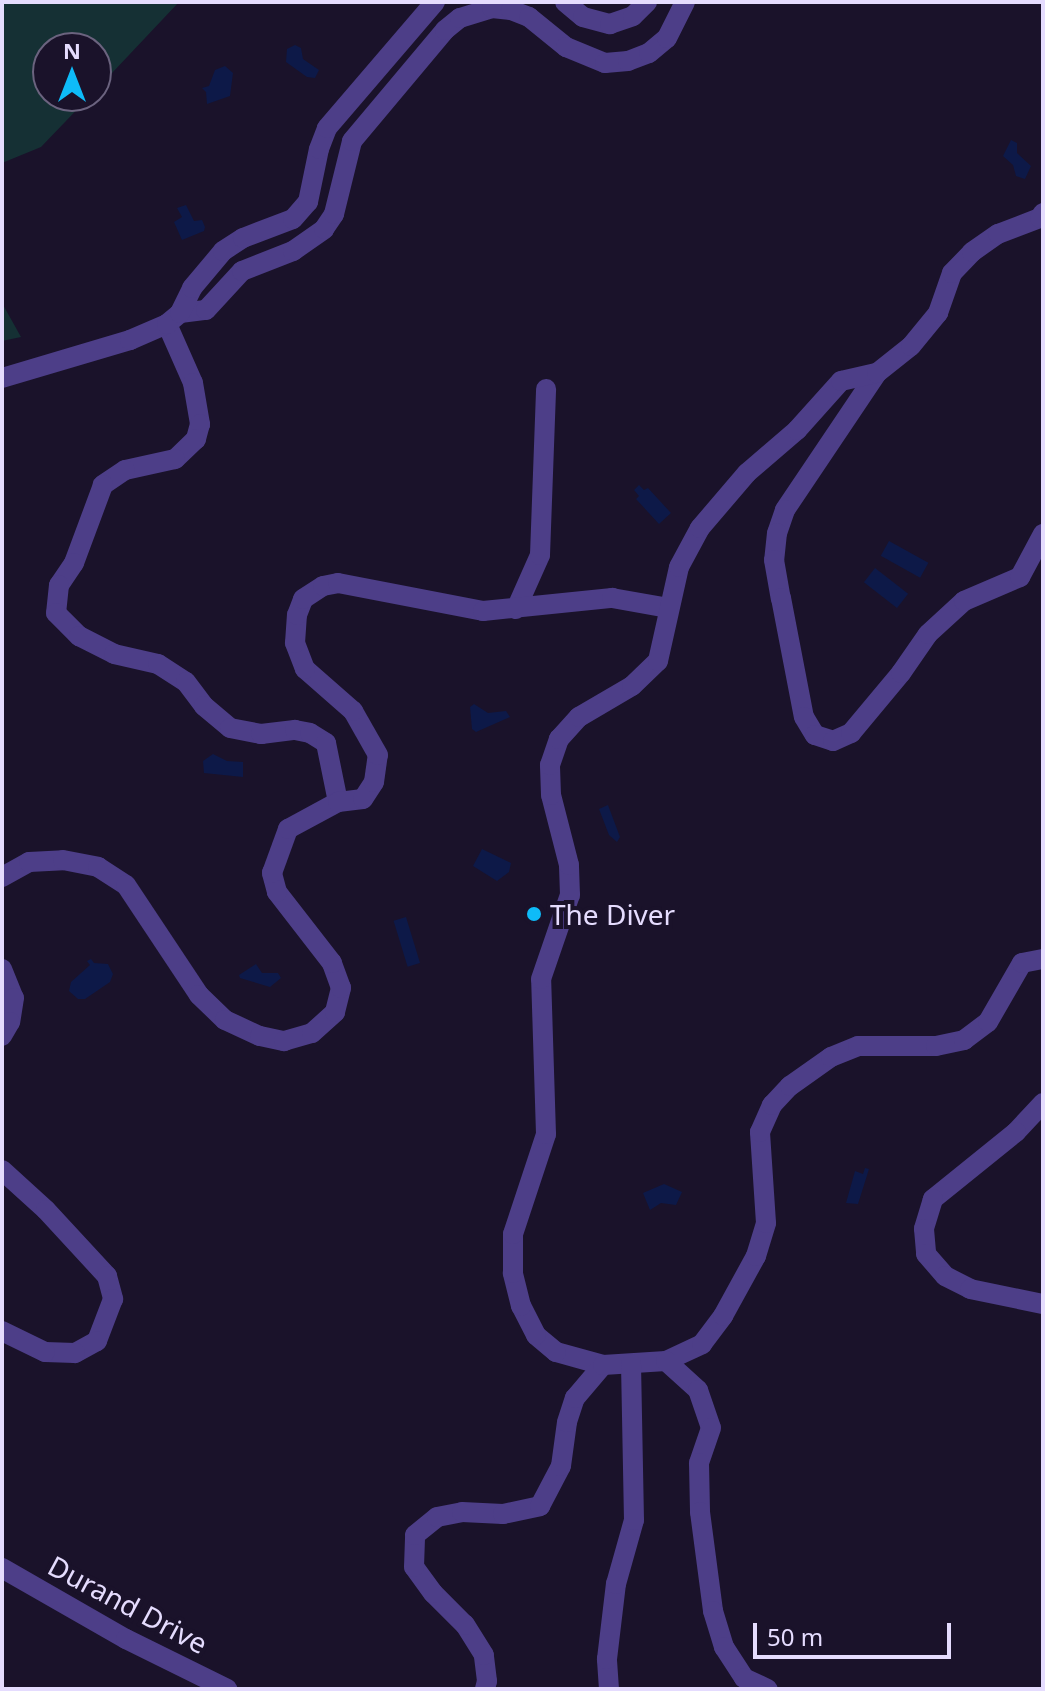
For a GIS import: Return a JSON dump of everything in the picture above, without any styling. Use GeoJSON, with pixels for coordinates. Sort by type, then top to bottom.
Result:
{"type":"FeatureCollection","features":[{"type":"Feature","properties":{"kind":"street"},"geometry":{"type":"LineString","coordinates":[[338,802],[326,743],[310,733],[295,730],[261,734],[230,728],[204,706],[186,682],[158,664],[114,654],[79,636],[56,613],[59,585],[74,563],[103,485],[125,470],[175,459],[196,439],[200,424],[193,383],[174,318],[192,288],[223,251],[243,238],[281,226],[302,211],[312,190],[319,149],[327,128],[435,2]]}},
{"type":"Feature","properties":{"kind":"street"},"geometry":{"type":"LineString","coordinates":[[565,2],[583,17],[610,24],[633,16],[647,2]]}},
{"type":"Feature","properties":{"kind":"street"},"geometry":{"type":"LineString","coordinates":[[2,378],[130,340],[174,318],[206,310],[242,271],[293,251],[324,229],[334,214],[352,141],[445,30],[460,18],[492,8],[511,10],[529,17],[575,52],[605,63],[628,61],[649,53],[667,38],[685,2]]}},
{"type":"Feature","properties":{"kind":"street"},"geometry":{"type":"LineString","coordinates":[[1043,213],[1040,218],[998,234],[972,252],[952,273],[938,313],[911,346],[877,373],[785,510],[777,533],[774,560],[804,717],[815,735],[833,741],[851,733],[901,673],[928,634],[964,601],[1020,577],[1043,534]]}},
{"type":"Feature","properties":{"kind":"street"},"geometry":{"type":"LineString","coordinates":[[877,373],[841,381],[797,430],[747,473],[700,528],[679,567],[658,661],[632,686],[579,717],[559,739],[550,765],[551,795],[569,865],[570,895],[541,979],[546,1134],[513,1234],[513,1273],[521,1306],[536,1335],[556,1352],[603,1365],[666,1361],[702,1344],[723,1316],[756,1256],[766,1223],[760,1132],[772,1105],[790,1086],[831,1057],[858,1046],[936,1046],[964,1040],[988,1022],[1022,963],[1043,959]]}},
{"type":"Feature","properties":{"kind":"street"},"geometry":{"type":"LineString","coordinates":[[516,609],[540,555],[546,389]]}},
{"type":"Feature","properties":{"kind":"street"},"geometry":{"type":"LineString","coordinates":[[2,877],[29,862],[63,860],[98,867],[126,885],[199,995],[225,1020],[260,1036],[284,1041],[312,1033],[335,1012],[341,988],[332,963],[277,892],[272,873],[288,829],[338,802],[363,799],[374,782],[378,755],[353,711],[305,669],[295,643],[297,615],[303,599],[323,586],[338,583],[483,611],[612,598],[669,608]]}},
{"type":"Feature","properties":{"kind":"street"},"geometry":{"type":"LineString","coordinates":[[2,969],[14,998],[10,1022],[2,1036]]}},
{"type":"Feature","properties":{"kind":"street"},"geometry":{"type":"LineString","coordinates":[[1043,1103],[1016,1132],[933,1199],[924,1229],[926,1254],[945,1276],[970,1289],[1043,1304]]}},
{"type":"Feature","properties":{"kind":"street"},"geometry":{"type":"LineString","coordinates":[[2,1170],[46,1210],[107,1276],[113,1299],[97,1341],[75,1353],[45,1352],[2,1331]]}},
{"type":"Feature","properties":{"kind":"street"},"geometry":{"type":"LineString","coordinates":[[666,1361],[698,1390],[711,1428],[699,1463],[699,1500],[713,1611],[724,1647],[744,1678],[768,1689]]}},
{"type":"Feature","properties":{"kind":"street"},"geometry":{"type":"LineString","coordinates":[[609,1689],[607,1659],[616,1584],[634,1520],[631,1364]]}},
{"type":"Feature","properties":{"kind":"street"},"geometry":{"type":"LineString","coordinates":[[485,1689],[484,1655],[465,1625],[433,1593],[414,1567],[415,1535],[437,1517],[462,1512],[503,1514],[540,1506],[561,1466],[567,1422],[575,1398],[603,1365]]}},
{"type":"Feature","properties":{"kind":"street","name":"Durand Drive"},"geometry":{"type":"LineString","coordinates":[[2,1568],[126,1639],[227,1689]]}},
{"type":"Feature","properties":{"kind":"green space"},"geometry":{"type":"Polygon","coordinates":[[[2,2],[179,2],[112,73],[112,32],[32,32],[32,112],[75,112],[41,147],[2,163],[2,2]]]}},
{"type":"Feature","properties":{"kind":"green space"},"geometry":{"type":"Polygon","coordinates":[[[2,303],[21,337],[2,341],[2,303]]]}},
{"type":"Feature","properties":{"kind":"water"},"geometry":{"type":"Polygon","coordinates":[[[295,45],[301,48],[303,59],[319,70],[315,78],[307,77],[286,62],[287,49],[295,45]]]}},
{"type":"Feature","properties":{"kind":"water"},"geometry":{"type":"Polygon","coordinates":[[[225,66],[233,73],[230,96],[207,104],[206,92],[202,88],[209,86],[215,70],[225,66]]]}},
{"type":"Feature","properties":{"kind":"water"},"geometry":{"type":"Polygon","coordinates":[[[1011,140],[1017,143],[1017,153],[1031,166],[1025,179],[1016,176],[1013,165],[1003,156],[1011,140]]]}},
{"type":"Feature","properties":{"kind":"water"},"geometry":{"type":"Polygon","coordinates":[[[186,205],[194,221],[202,220],[205,227],[204,231],[182,240],[174,222],[182,217],[177,208],[186,205]]]}},
{"type":"Feature","properties":{"kind":"water"},"geometry":{"type":"Polygon","coordinates":[[[639,485],[644,490],[648,488],[671,513],[659,524],[636,499],[639,496],[634,490],[639,485]]]}},
{"type":"Feature","properties":{"kind":"water"},"geometry":{"type":"Polygon","coordinates":[[[889,541],[928,563],[920,578],[881,556],[889,541]]]}},
{"type":"Feature","properties":{"kind":"water"},"geometry":{"type":"Polygon","coordinates":[[[875,568],[908,594],[897,608],[864,582],[875,568]]]}},
{"type":"Feature","properties":{"kind":"water"},"geometry":{"type":"Polygon","coordinates":[[[474,704],[488,713],[506,711],[510,717],[476,732],[472,729],[470,707],[474,704]]]}},
{"type":"Feature","properties":{"kind":"water"},"geometry":{"type":"Polygon","coordinates":[[[213,754],[227,761],[243,762],[243,777],[204,773],[203,761],[213,754]]]}},
{"type":"Feature","properties":{"kind":"water"},"geometry":{"type":"Polygon","coordinates":[[[608,805],[620,837],[617,842],[609,835],[599,809],[608,805]]]}},
{"type":"Feature","properties":{"kind":"water"},"geometry":{"type":"Polygon","coordinates":[[[482,849],[511,863],[509,872],[497,881],[473,866],[482,849]]]}},
{"type":"Feature","properties":{"kind":"water"},"geometry":{"type":"Polygon","coordinates":[[[406,917],[420,963],[408,967],[394,921],[406,917]]]}},
{"type":"Feature","properties":{"kind":"water"},"geometry":{"type":"Polygon","coordinates":[[[91,959],[94,963],[108,964],[113,974],[110,982],[85,999],[78,999],[69,991],[71,982],[90,965],[87,961],[91,959]]]}},
{"type":"Feature","properties":{"kind":"water"},"geometry":{"type":"Polygon","coordinates":[[[256,964],[262,973],[278,973],[281,978],[270,987],[240,978],[239,975],[256,964]]]}},
{"type":"Feature","properties":{"kind":"water"},"geometry":{"type":"Polygon","coordinates":[[[865,1168],[869,1169],[858,1204],[846,1203],[855,1171],[863,1174],[865,1168]]]}},
{"type":"Feature","properties":{"kind":"water"},"geometry":{"type":"Polygon","coordinates":[[[664,1184],[682,1192],[676,1205],[661,1203],[650,1210],[643,1193],[664,1184]]]}},
{"type":"Feature","properties":{"kind":"place","name":"The Diver"},"geometry":{"type":"Point","coordinates":[534,914]}}]}
